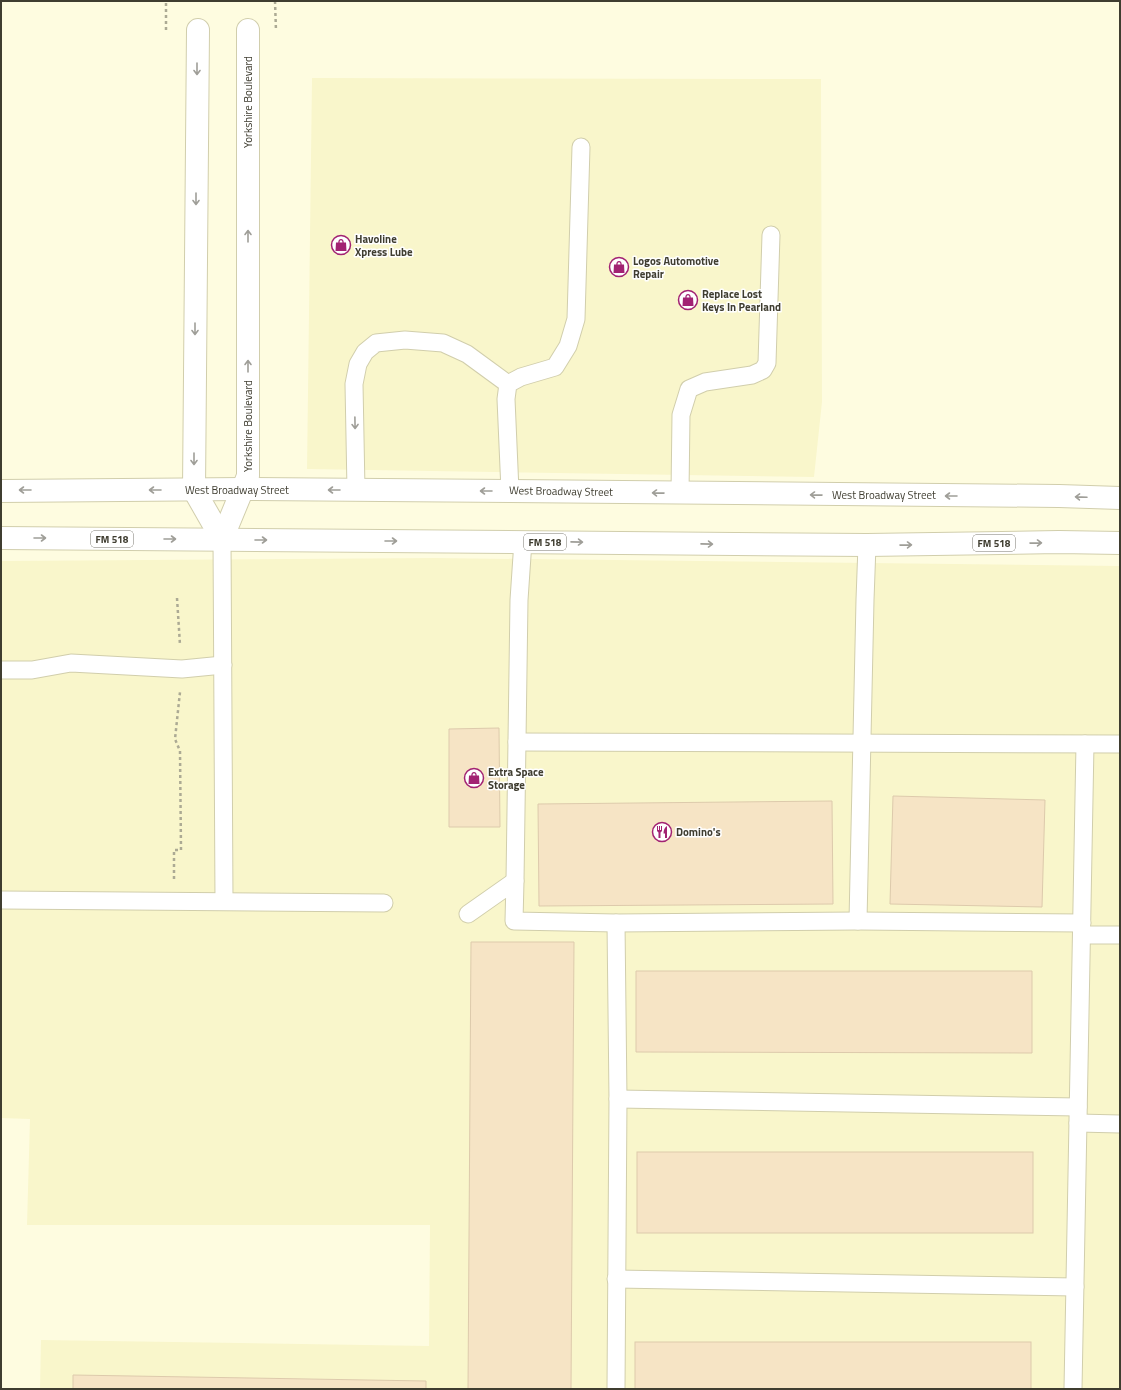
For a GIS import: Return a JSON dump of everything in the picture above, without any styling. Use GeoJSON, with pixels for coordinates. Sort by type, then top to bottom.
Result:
{"type":"FeatureCollection","features":[{"type":"Feature","properties":{"kind":"main road"},"geometry":{"type":"LineString","coordinates":[[198,30],[194,490],[222,540]]}},
{"type":"Feature","properties":{"kind":"main road","name":"Yorkshire Boulevard"},"geometry":{"type":"LineString","coordinates":[[222,540],[248,476],[248,30]]}},
{"type":"Feature","properties":{"kind":"main road","name":"West Broadway Street"},"geometry":{"type":"LineString","coordinates":[[1,490],[510,491],[1058,496],[1120,498]]}},
{"type":"Feature","properties":{"kind":"main road","name":"FM 518"},"geometry":{"type":"LineString","coordinates":[[1,538],[523,541],[867,545],[1059,542],[1120,543]]}},
{"type":"Feature","properties":{"kind":"lane"},"geometry":{"type":"LineString","coordinates":[[508,384],[521,377],[554,367],[568,346],[576,319],[581,147]]}},
{"type":"Feature","properties":{"kind":"lane"},"geometry":{"type":"LineString","coordinates":[[680,493],[681,415],[689,389],[705,382],[752,375],[764,370],[767,363],[771,235]]}},
{"type":"Feature","properties":{"kind":"lane"},"geometry":{"type":"LineString","coordinates":[[356,490],[354,384],[358,364],[365,352],[376,343],[404,340],[443,343],[468,354],[508,384]]}},
{"type":"Feature","properties":{"kind":"lane"},"geometry":{"type":"LineString","coordinates":[[508,384],[506,400],[510,491]]}},
{"type":"Feature","properties":{"kind":"lane"},"geometry":{"type":"LineString","coordinates":[[222,540],[224,902]]}},
{"type":"Feature","properties":{"kind":"lane"},"geometry":{"type":"LineString","coordinates":[[523,541],[520,600],[514,921],[616,923],[858,921],[1082,929],[1120,935]]}},
{"type":"Feature","properties":{"kind":"lane"},"geometry":{"type":"LineString","coordinates":[[858,921],[867,545]]}},
{"type":"Feature","properties":{"kind":"lane"},"geometry":{"type":"LineString","coordinates":[[1,670],[32,670],[71,663],[182,668],[223,665]]}},
{"type":"Feature","properties":{"kind":"lane"},"geometry":{"type":"LineString","coordinates":[[517,742],[1120,744]]}},
{"type":"Feature","properties":{"kind":"lane"},"geometry":{"type":"LineString","coordinates":[[1073,1389],[1085,744]]}},
{"type":"Feature","properties":{"kind":"lane"},"geometry":{"type":"LineString","coordinates":[[468,914],[515,881]]}},
{"type":"Feature","properties":{"kind":"lane"},"geometry":{"type":"LineString","coordinates":[[1,900],[384,903]]}},
{"type":"Feature","properties":{"kind":"lane"},"geometry":{"type":"LineString","coordinates":[[616,923],[618,1099],[616,1389]]}},
{"type":"Feature","properties":{"kind":"lane"},"geometry":{"type":"LineString","coordinates":[[618,1099],[1078,1115],[1120,1124]]}},
{"type":"Feature","properties":{"kind":"lane"},"geometry":{"type":"LineString","coordinates":[[616,1279],[1075,1287]]}},
{"type":"Feature","properties":{"kind":"path"},"geometry":{"type":"LineString","coordinates":[[166,1],[166,30]]}},
{"type":"Feature","properties":{"kind":"path"},"geometry":{"type":"LineString","coordinates":[[275,1],[276,31]]}},
{"type":"Feature","properties":{"kind":"path"},"geometry":{"type":"LineString","coordinates":[[174,902],[174,850],[181,850],[180,751],[175,739],[182,668],[177,598]]}},
{"type":"Feature","properties":{"kind":"shaded area"},"geometry":{"type":"Polygon","coordinates":[[[312,78],[821,79],[822,402],[814,477],[307,469],[312,78]]]}},
{"type":"Feature","properties":{"kind":"shaded area"},"geometry":{"type":"Polygon","coordinates":[[[435,558],[1120,566],[1120,1389],[40,1389],[41,1340],[429,1346],[430,1225],[27,1225],[30,1119],[1,1118],[1,561],[435,558]]]}},
{"type":"Feature","properties":{"kind":"building","name":"Extra Space Storage"},"geometry":{"type":"Polygon","coordinates":[[[499,728],[500,827],[449,827],[449,729],[499,728]]]}},
{"type":"Feature","properties":{"kind":"building"},"geometry":{"type":"Polygon","coordinates":[[[893,796],[1045,800],[1042,907],[890,904],[893,796]]]}},
{"type":"Feature","properties":{"kind":"building"},"geometry":{"type":"Polygon","coordinates":[[[832,801],[833,904],[539,906],[538,804],[832,801]]]}},
{"type":"Feature","properties":{"kind":"building"},"geometry":{"type":"Polygon","coordinates":[[[471,942],[574,942],[571,1389],[468,1389],[471,942]]]}},
{"type":"Feature","properties":{"kind":"building"},"geometry":{"type":"Polygon","coordinates":[[[636,971],[1032,971],[1032,1053],[636,1052],[636,971]]]}},
{"type":"Feature","properties":{"kind":"building"},"geometry":{"type":"Polygon","coordinates":[[[637,1152],[1033,1152],[1033,1233],[637,1233],[637,1152]]]}},
{"type":"Feature","properties":{"kind":"building"},"geometry":{"type":"Polygon","coordinates":[[[635,1342],[1031,1342],[1031,1389],[635,1389],[635,1342]]]}},
{"type":"Feature","properties":{"kind":"building"},"geometry":{"type":"Polygon","coordinates":[[[73,1375],[426,1381],[426,1389],[73,1389],[73,1375]]]}},
{"type":"Feature","properties":{"kind":"place","name":"Havoline Xpress Lube"},"geometry":{"type":"Point","coordinates":[341,245]}},
{"type":"Feature","properties":{"kind":"place","name":"Logos Automotive Repair"},"geometry":{"type":"Point","coordinates":[619,267]}},
{"type":"Feature","properties":{"kind":"place","name":"Replace Lost Keys In Pearland"},"geometry":{"type":"Point","coordinates":[688,300]}},
{"type":"Feature","properties":{"kind":"place","name":"Extra Space Storage"},"geometry":{"type":"Point","coordinates":[474,778]}},
{"type":"Feature","properties":{"kind":"place","name":"Domino's"},"geometry":{"type":"Point","coordinates":[662,832]}}]}
